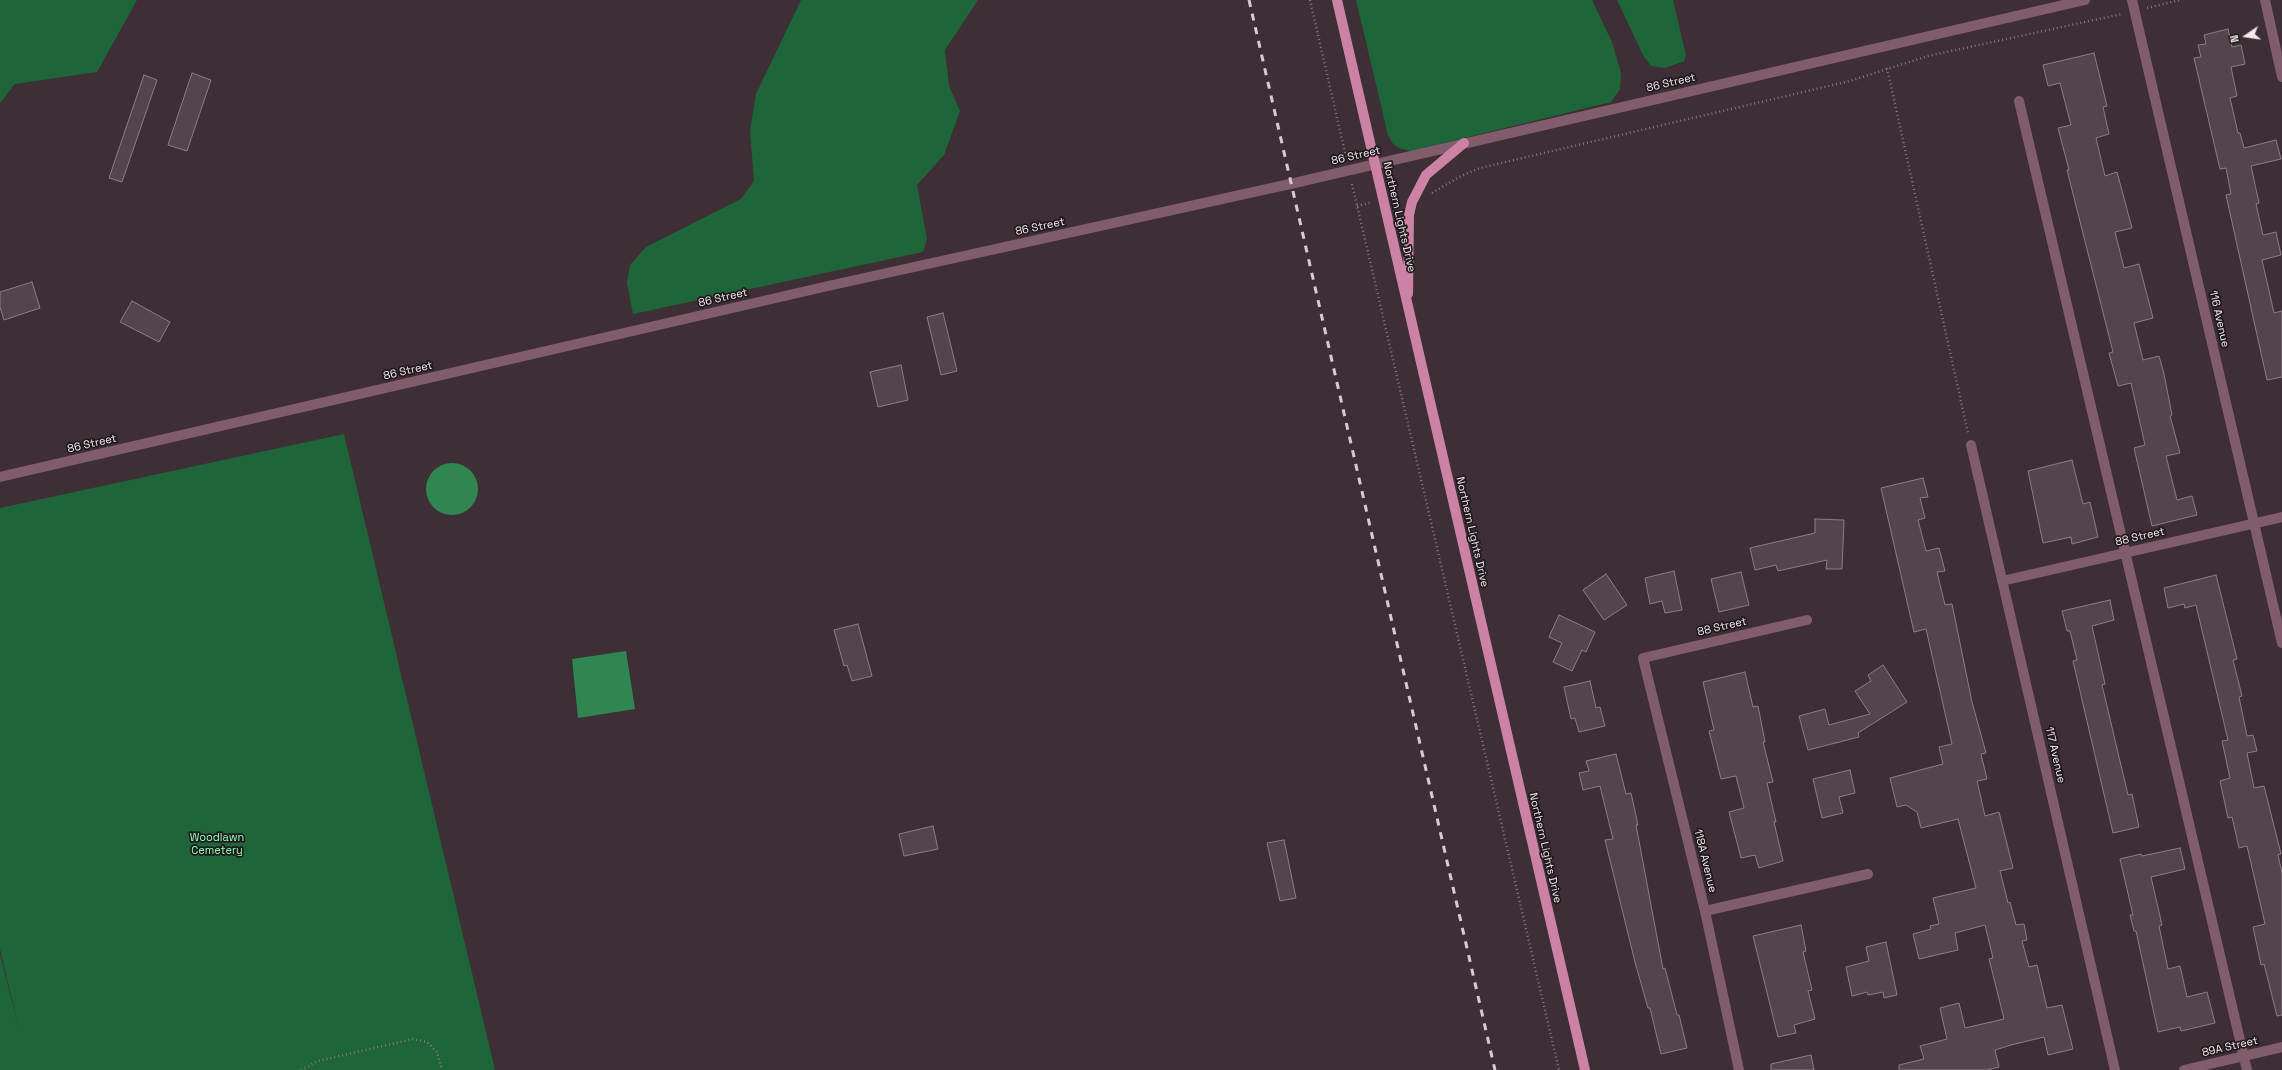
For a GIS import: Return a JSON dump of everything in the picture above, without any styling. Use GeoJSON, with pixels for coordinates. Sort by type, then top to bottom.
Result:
{"type":"FeatureCollection","features":[{"type":"Feature","properties":{"kind":"main road","name":"Northern Lights Drive"},"geometry":{"type":"LineString","coordinates":[[1337,0],[1408,312],[1585,1070]]}},
{"type":"Feature","properties":{"kind":"main road"},"geometry":{"type":"LineString","coordinates":[[1408,312],[1409,215],[1412,202],[1426,174],[1464,143]]}},
{"type":"Feature","properties":{"kind":"street","name":"86 Street"},"geometry":{"type":"LineString","coordinates":[[0,478],[820,288],[1349,170],[2085,0]]}},
{"type":"Feature","properties":{"kind":"street","name":"116 Avenue"},"geometry":{"type":"LineString","coordinates":[[2132,0],[2282,643]]}},
{"type":"Feature","properties":{"kind":"street"},"geometry":{"type":"LineString","coordinates":[[2265,0],[2282,77]]}},
{"type":"Feature","properties":{"kind":"street"},"geometry":{"type":"LineString","coordinates":[[2019,101],[2127,552],[2247,1070]]}},
{"type":"Feature","properties":{"kind":"street","name":"117 Avenue"},"geometry":{"type":"LineString","coordinates":[[1971,445],[2115,1070]]}},
{"type":"Feature","properties":{"kind":"street","name":"88 Street"},"geometry":{"type":"LineString","coordinates":[[2002,581],[2282,517]]}},
{"type":"Feature","properties":{"kind":"street","name":"88 Street"},"geometry":{"type":"LineString","coordinates":[[1643,658],[1807,620]]}},
{"type":"Feature","properties":{"kind":"street","name":"118A Avenue"},"geometry":{"type":"LineString","coordinates":[[1643,658],[1705,911],[1739,1070]]}},
{"type":"Feature","properties":{"kind":"street"},"geometry":{"type":"LineString","coordinates":[[1705,911],[1868,874]]}},
{"type":"Feature","properties":{"kind":"street","name":"89A Street"},"geometry":{"type":"LineString","coordinates":[[2184,1070],[2282,1047]]}},
{"type":"Feature","properties":{"kind":"path"},"geometry":{"type":"LineString","coordinates":[[1310,0],[1559,1070]]}},
{"type":"Feature","properties":{"kind":"path"},"geometry":{"type":"LineString","coordinates":[[1412,202],[1425,206],[1426,198],[1441,187],[1480,168],[1850,81],[1928,56],[2180,0]]}},
{"type":"Feature","properties":{"kind":"path"},"geometry":{"type":"LineString","coordinates":[[1887,68],[1971,445]]}},
{"type":"Feature","properties":{"kind":"path"},"geometry":{"type":"LineString","coordinates":[[301,1070],[318,1061],[413,1039],[427,1042],[437,1052],[442,1070]]}},
{"type":"Feature","properties":{"kind":"green space"},"geometry":{"type":"Polygon","coordinates":[[[0,0],[137,0],[97,72],[15,84],[0,103],[0,0]]]}},
{"type":"Feature","properties":{"kind":"green space"},"geometry":{"type":"Polygon","coordinates":[[[801,0],[978,0],[945,50],[949,86],[960,111],[944,155],[917,185],[927,239],[923,252],[633,314],[627,283],[630,265],[646,247],[741,199],[754,181],[750,131],[756,94],[801,0]]]}},
{"type":"Feature","properties":{"kind":"green space"},"geometry":{"type":"Polygon","coordinates":[[[1356,0],[1592,0],[1612,42],[1621,73],[1620,89],[1611,102],[1411,151],[1401,149],[1393,144],[1388,135],[1356,0]]]}},
{"type":"Feature","properties":{"kind":"green space"},"geometry":{"type":"Polygon","coordinates":[[[1617,0],[1673,0],[1686,55],[1684,61],[1665,68],[1651,66],[1643,55],[1617,0]]]}},
{"type":"Feature","properties":{"kind":"green space","name":"Woodlawn Cemetery"},"geometry":{"type":"Polygon","coordinates":[[[344,434],[495,1070],[0,1070],[0,954],[20,1034],[0,949],[0,508],[344,434]]]}},
{"type":"Feature","properties":{"kind":"shaded area"},"geometry":{"type":"Polygon","coordinates":[[[447,463],[457,463],[466,467],[474,475],[478,484],[478,494],[474,503],[466,511],[457,515],[447,515],[438,511],[430,503],[426,494],[426,484],[430,475],[438,467],[447,463]]]}},
{"type":"Feature","properties":{"kind":"shaded area"},"geometry":{"type":"Polygon","coordinates":[[[626,651],[635,709],[578,718],[572,659],[626,651]]]}},
{"type":"Feature","properties":{"kind":"building"},"geometry":{"type":"Polygon","coordinates":[[[2228,29],[2232,47],[2241,45],[2245,64],[2231,67],[2237,96],[2230,98],[2238,133],[2240,133],[2244,148],[2276,140],[2281,159],[2251,166],[2259,203],[2256,204],[2263,235],[2276,232],[2281,255],[2262,260],[2274,313],[2282,311],[2282,377],[2267,380],[2226,195],[2231,194],[2226,168],[2220,169],[2194,58],[2201,57],[2198,45],[2206,44],[2204,35],[2228,29]]]}},
{"type":"Feature","properties":{"kind":"building"},"geometry":{"type":"Polygon","coordinates":[[[2094,53],[2107,106],[2103,107],[2109,134],[2096,138],[2105,176],[2117,172],[2132,228],[2115,232],[2124,268],[2139,264],[2153,318],[2134,323],[2143,360],[2159,356],[2164,374],[2172,415],[2170,416],[2180,453],[2166,456],[2177,500],[2192,496],[2197,515],[2152,526],[2134,448],[2145,445],[2131,383],[2118,386],[2109,353],[2113,352],[2067,170],[2069,170],[2058,128],[2071,125],[2060,83],[2048,86],[2043,65],[2094,53]]]}},
{"type":"Feature","properties":{"kind":"building"},"geometry":{"type":"Polygon","coordinates":[[[192,73],[211,80],[187,151],[168,145],[192,73]]]}},
{"type":"Feature","properties":{"kind":"building"},"geometry":{"type":"Polygon","coordinates":[[[144,75],[157,80],[122,182],[109,178],[144,75]]]}},
{"type":"Feature","properties":{"kind":"building"},"geometry":{"type":"Polygon","coordinates":[[[32,282],[40,308],[4,320],[0,307],[0,292],[32,282]]]}},
{"type":"Feature","properties":{"kind":"building"},"geometry":{"type":"Polygon","coordinates":[[[132,301],[170,322],[159,342],[120,322],[132,301]]]}},
{"type":"Feature","properties":{"kind":"building"},"geometry":{"type":"Polygon","coordinates":[[[943,313],[957,371],[941,375],[927,317],[943,313]]]}},
{"type":"Feature","properties":{"kind":"building"},"geometry":{"type":"Polygon","coordinates":[[[901,365],[908,400],[878,407],[870,372],[901,365]]]}},
{"type":"Feature","properties":{"kind":"building"},"geometry":{"type":"Polygon","coordinates":[[[2072,460],[2083,504],[2090,502],[2098,537],[2072,544],[2071,537],[2043,543],[2028,471],[2072,460]]]}},
{"type":"Feature","properties":{"kind":"building"},"geometry":{"type":"Polygon","coordinates":[[[1923,478],[1928,497],[1920,498],[1925,518],[1918,520],[1926,551],[1939,548],[1945,571],[1937,572],[1945,605],[1952,604],[1972,702],[1986,753],[1981,754],[1987,779],[1977,781],[1985,816],[1999,812],[2013,868],[2000,871],[2008,903],[2010,902],[2016,925],[2024,924],[2027,940],[2022,941],[2029,967],[2037,965],[2047,1008],[2062,1005],[2073,1049],[2048,1055],[2044,1037],[2011,1045],[1995,1050],[1999,1067],[1987,1070],[1899,1070],[1899,1065],[1924,1059],[1920,1046],[1947,1039],[1940,1008],[1959,1003],[1965,1028],[2004,1019],[1989,959],[1993,958],[1985,925],[1955,933],[1958,950],[1919,959],[1913,934],[1931,929],[1930,926],[1939,924],[1933,898],[1976,888],[1958,819],[1921,828],[1917,812],[1906,805],[1897,807],[1890,778],[1943,764],[1939,747],[1952,744],[1926,629],[1914,632],[1881,488],[1923,478]]]}},
{"type":"Feature","properties":{"kind":"building"},"geometry":{"type":"Polygon","coordinates":[[[1815,519],[1844,520],[1842,569],[1826,569],[1827,560],[1778,571],[1776,565],[1755,570],[1750,548],[1815,533],[1815,519]]]}},
{"type":"Feature","properties":{"kind":"building"},"geometry":{"type":"Polygon","coordinates":[[[1674,571],[1682,610],[1665,613],[1662,601],[1650,604],[1645,578],[1674,571]]]}},
{"type":"Feature","properties":{"kind":"building"},"geometry":{"type":"Polygon","coordinates":[[[1741,572],[1749,605],[1719,612],[1711,579],[1741,572]]]}},
{"type":"Feature","properties":{"kind":"building"},"geometry":{"type":"Polygon","coordinates":[[[1606,574],[1627,605],[1604,620],[1583,590],[1606,574]]]}},
{"type":"Feature","properties":{"kind":"building"},"geometry":{"type":"Polygon","coordinates":[[[2216,575],[2237,659],[2233,660],[2242,696],[2239,697],[2247,736],[2253,735],[2257,751],[2247,753],[2254,788],[2264,786],[2281,854],[2278,855],[2282,873],[2282,1015],[2277,1016],[2264,964],[2261,965],[2253,927],[2265,924],[2247,846],[2239,848],[2232,817],[2228,818],[2220,781],[2230,778],[2222,741],[2228,740],[2196,605],[2185,608],[2184,604],[2168,608],[2164,588],[2216,575]]]}},
{"type":"Feature","properties":{"kind":"building"},"geometry":{"type":"Polygon","coordinates":[[[2110,600],[2114,620],[2092,626],[2105,684],[2102,685],[2128,795],[2132,794],[2139,827],[2113,833],[2073,661],[2077,660],[2070,631],[2067,631],[2062,611],[2110,600]]]}},
{"type":"Feature","properties":{"kind":"building"},"geometry":{"type":"Polygon","coordinates":[[[1559,615],[1595,632],[1586,652],[1582,650],[1572,671],[1553,662],[1562,643],[1549,637],[1559,615]]]}},
{"type":"Feature","properties":{"kind":"building"},"geometry":{"type":"Polygon","coordinates":[[[858,624],[872,676],[852,681],[847,665],[844,666],[834,630],[858,624]]]}},
{"type":"Feature","properties":{"kind":"building"},"geometry":{"type":"Polygon","coordinates":[[[1883,665],[1907,702],[1858,733],[1859,737],[1808,750],[1799,716],[1825,709],[1829,725],[1870,714],[1855,691],[1871,681],[1868,675],[1883,665]]]}},
{"type":"Feature","properties":{"kind":"building"},"geometry":{"type":"Polygon","coordinates":[[[1745,672],[1753,707],[1758,706],[1765,742],[1763,742],[1773,782],[1767,783],[1783,861],[1759,868],[1755,855],[1741,858],[1729,812],[1744,808],[1736,776],[1721,779],[1709,731],[1714,730],[1703,682],[1745,672]]]}},
{"type":"Feature","properties":{"kind":"building"},"geometry":{"type":"Polygon","coordinates":[[[1590,681],[1596,708],[1600,707],[1605,726],[1579,732],[1575,718],[1571,719],[1564,687],[1590,681]]]}},
{"type":"Feature","properties":{"kind":"building"},"geometry":{"type":"Polygon","coordinates":[[[1616,754],[1626,794],[1631,793],[1663,969],[1665,968],[1687,1048],[1661,1054],[1650,1008],[1648,1008],[1635,962],[1605,840],[1613,839],[1600,786],[1583,790],[1579,773],[1589,771],[1586,761],[1616,754]]]}},
{"type":"Feature","properties":{"kind":"building"},"geometry":{"type":"Polygon","coordinates":[[[1850,770],[1855,793],[1839,797],[1843,813],[1822,818],[1813,779],[1850,770]]]}},
{"type":"Feature","properties":{"kind":"building"},"geometry":{"type":"Polygon","coordinates":[[[933,826],[938,849],[904,856],[899,834],[933,826]]]}},
{"type":"Feature","properties":{"kind":"building"},"geometry":{"type":"Polygon","coordinates":[[[1284,840],[1296,898],[1280,901],[1267,843],[1284,840]]]}},
{"type":"Feature","properties":{"kind":"building"},"geometry":{"type":"Polygon","coordinates":[[[2180,848],[2185,869],[2151,877],[2162,925],[2159,926],[2168,969],[2180,966],[2187,997],[2207,992],[2215,1023],[2181,1031],[2180,1027],[2158,1032],[2136,931],[2134,931],[2130,915],[2133,915],[2120,859],[2180,848]]]}},
{"type":"Feature","properties":{"kind":"building"},"geometry":{"type":"Polygon","coordinates":[[[1801,925],[1806,951],[1803,952],[1812,990],[1808,991],[1815,1019],[1794,1025],[1796,1033],[1778,1037],[1753,936],[1801,925]]]}},
{"type":"Feature","properties":{"kind":"building"},"geometry":{"type":"Polygon","coordinates":[[[1886,942],[1897,995],[1884,998],[1883,992],[1868,995],[1867,992],[1852,996],[1846,967],[1869,961],[1866,947],[1886,942]]]}},
{"type":"Feature","properties":{"kind":"building"},"geometry":{"type":"Polygon","coordinates":[[[1811,1055],[1814,1070],[1771,1070],[1771,1064],[1811,1055]]]}},
{"type":"Feature","properties":{"kind":"railway"},"geometry":{"type":"LineString","coordinates":[[1249,0],[1495,1070]]}}]}
